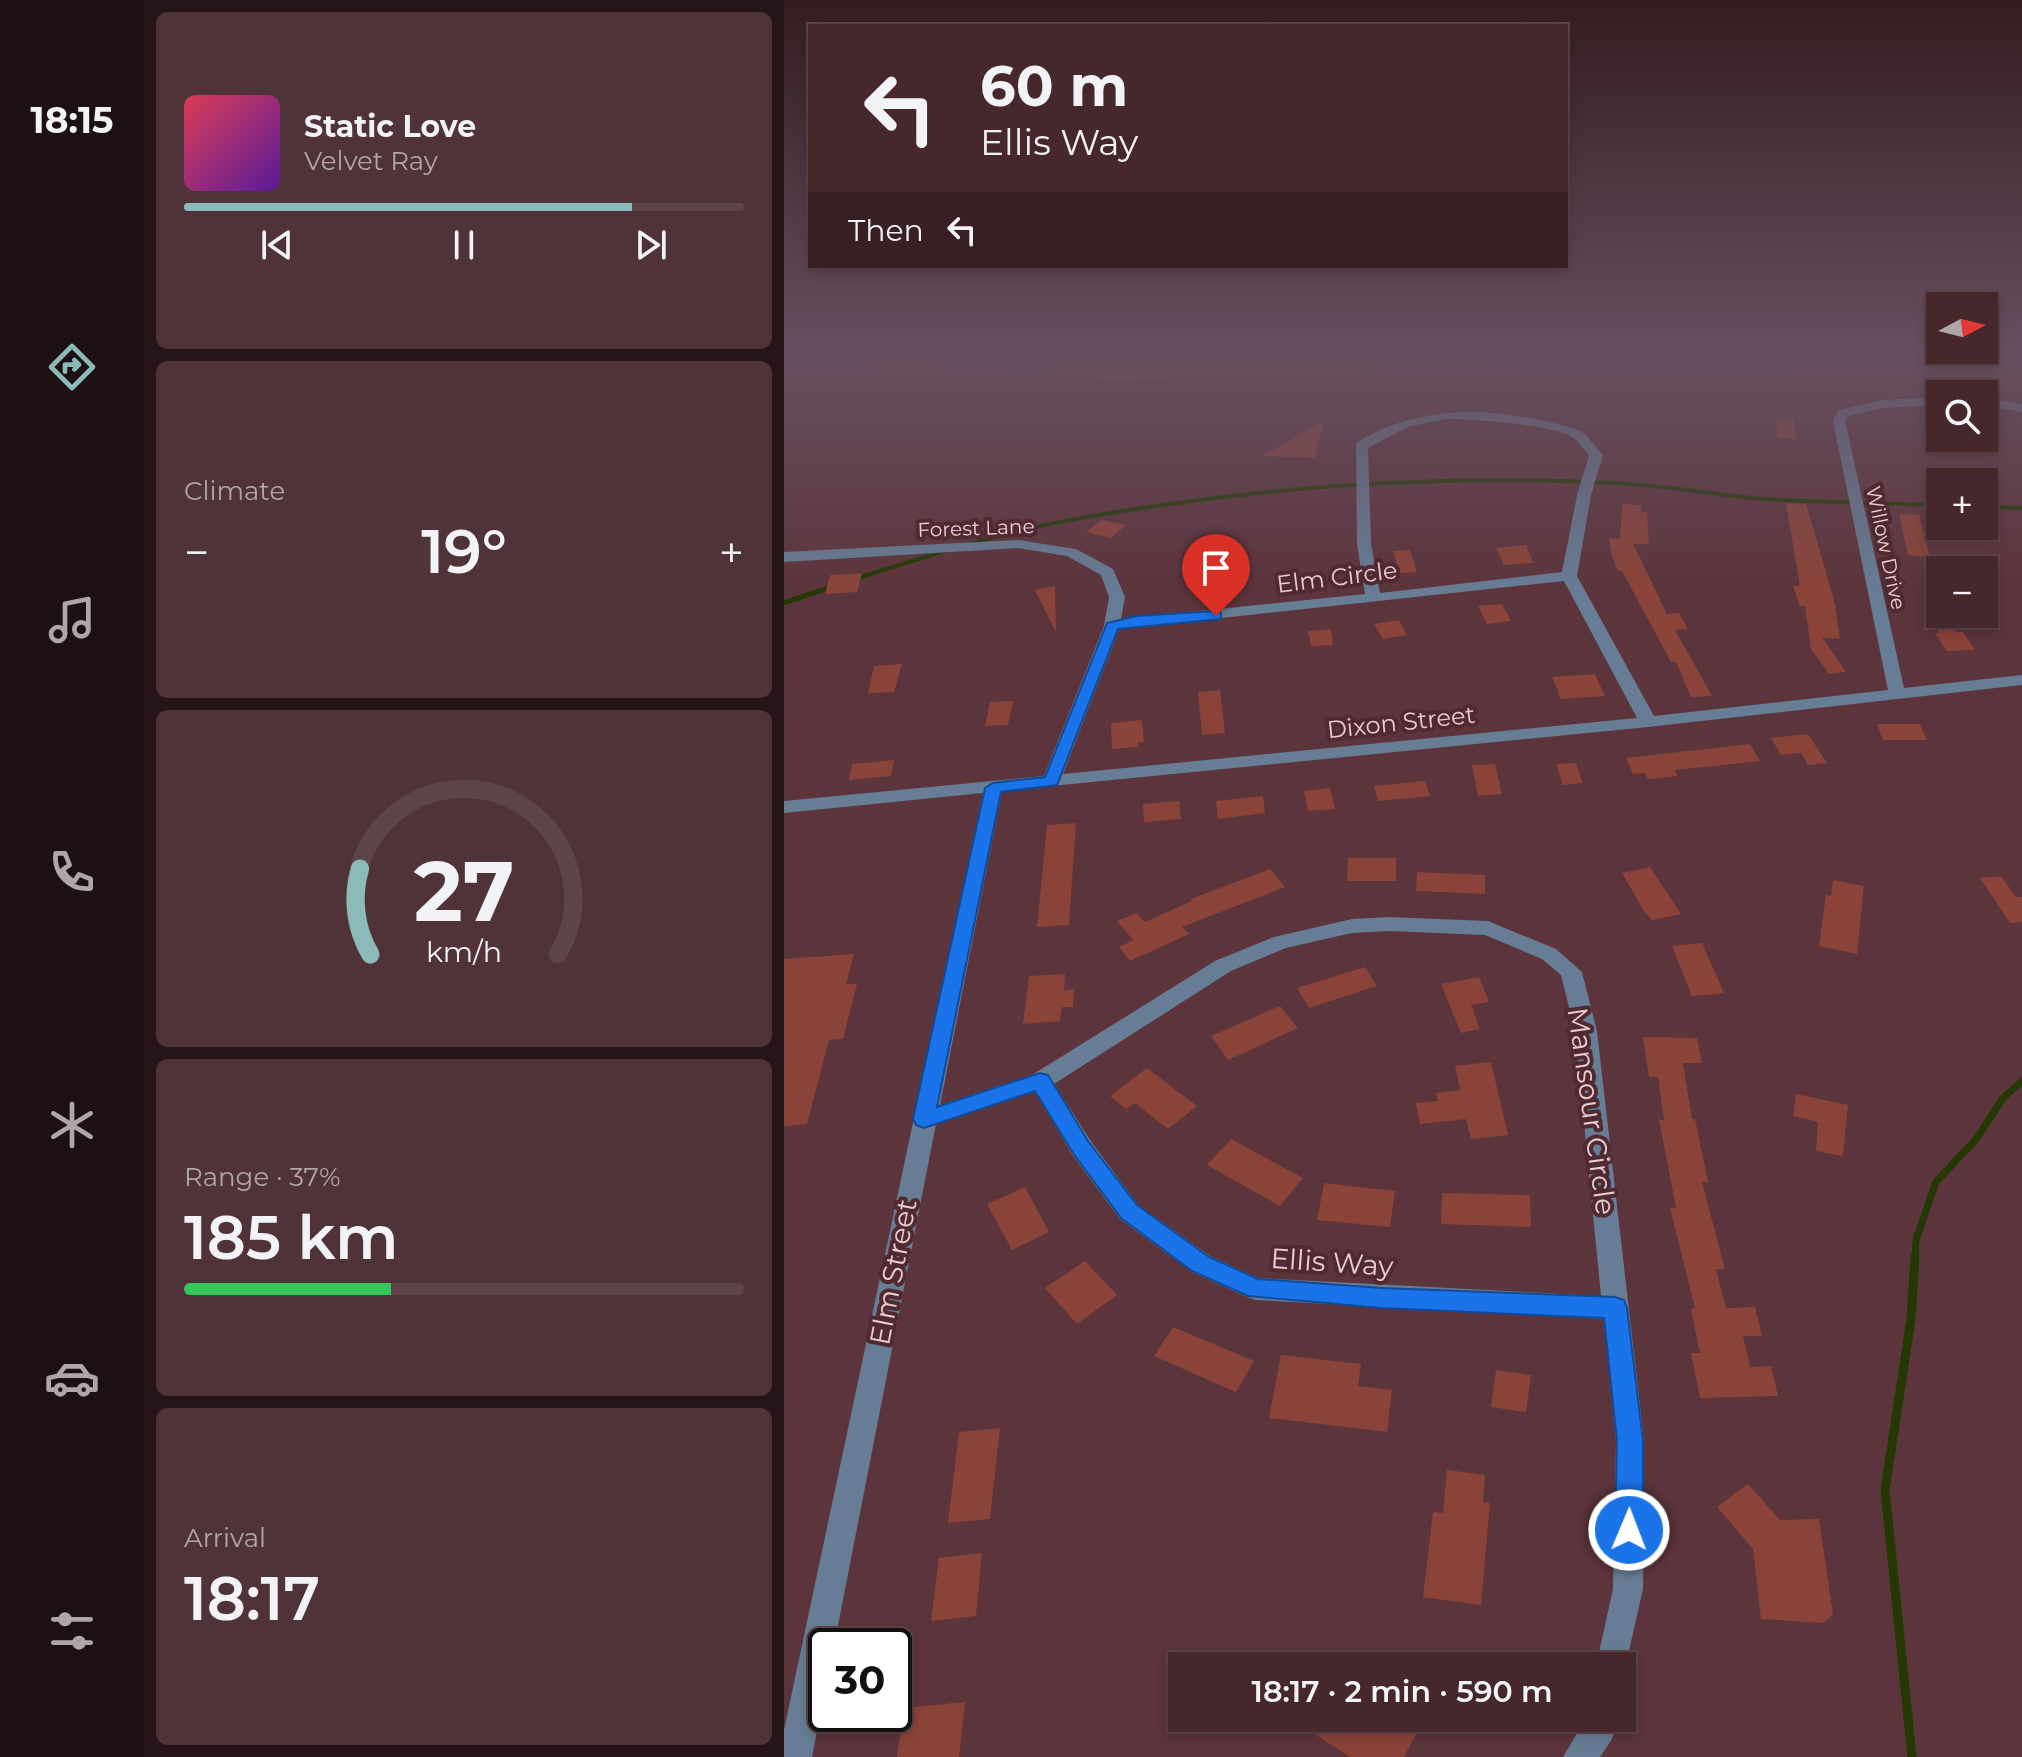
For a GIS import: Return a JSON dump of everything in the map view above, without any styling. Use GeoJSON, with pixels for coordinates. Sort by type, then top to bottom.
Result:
{"type":"FeatureCollection","features":[{"type":"Feature","properties":{"kind":"street"},"geometry":{"type":"LineString","coordinates":[[1373,597],[1364,544],[1361,446],[1384,430]]}},
{"type":"Feature","properties":{"kind":"street"},"geometry":{"type":"LineString","coordinates":[[1561,430],[1574,433],[1596,455],[1584,495],[1569,576],[1648,722]]}},
{"type":"Feature","properties":{"kind":"street","name":"Willow Drive"},"geometry":{"type":"LineString","coordinates":[[1841,430],[1897,694]]}},
{"type":"Feature","properties":{"kind":"street","name":"Forest Lane"},"geometry":{"type":"LineString","coordinates":[[784,557],[1046,545],[1071,552],[1108,572],[1117,597],[1112,626]]}},
{"type":"Feature","properties":{"kind":"street","name":"Elm Circle"},"geometry":{"type":"LineString","coordinates":[[1112,626],[1569,576]]}},
{"type":"Feature","properties":{"kind":"street"},"geometry":{"type":"LineString","coordinates":[[1051,781],[1112,626]]}},
{"type":"Feature","properties":{"kind":"street","name":"Dixon Street"},"geometry":{"type":"LineString","coordinates":[[784,807],[1648,722],[2022,680]]}},
{"type":"Feature","properties":{"kind":"street","name":"Elm Street"},"geometry":{"type":"LineString","coordinates":[[795,1757],[795,1706],[993,788]]}},
{"type":"Feature","properties":{"kind":"street","name":"Mansour Circle"},"geometry":{"type":"LineString","coordinates":[[924,1119],[1040,1081],[1223,966],[1281,942],[1319,932],[1389,924],[1488,928],[1549,954],[1571,972],[1586,1031],[1630,1441],[1628,1589],[1615,1652]]}},
{"type":"Feature","properties":{"kind":"street","name":"Ellis Way"},"geometry":{"type":"LineString","coordinates":[[1040,1081],[1081,1147],[1129,1212],[1201,1264],[1256,1289],[1615,1308]]}},
{"type":"Feature","properties":{"kind":"street"},"geometry":{"type":"LineString","coordinates":[[1580,1757],[1597,1732]]}},
{"type":"Feature","properties":{"kind":"building"},"geometry":{"type":"Polygon","coordinates":[[[1308,430],[1322,430],[1315,458],[1262,456],[1308,430]]]}},
{"type":"Feature","properties":{"kind":"building"},"geometry":{"type":"Polygon","coordinates":[[[1777,430],[1795,430],[1796,439],[1778,438],[1777,430]]]}},
{"type":"Feature","properties":{"kind":"building"},"geometry":{"type":"Polygon","coordinates":[[[1786,503],[1806,504],[1835,604],[1840,639],[1822,637],[1846,672],[1829,674],[1811,649],[1805,606],[1800,606],[1793,586],[1800,586],[1786,503]]]}},
{"type":"Feature","properties":{"kind":"building"},"geometry":{"type":"Polygon","coordinates":[[[1622,504],[1641,505],[1641,512],[1647,512],[1649,544],[1633,544],[1667,614],[1679,613],[1688,629],[1675,630],[1712,696],[1691,697],[1676,662],[1671,662],[1622,571],[1618,571],[1609,538],[1620,539],[1622,504]]]}},
{"type":"Feature","properties":{"kind":"building"},"geometry":{"type":"Polygon","coordinates":[[[1899,514],[1919,515],[1930,556],[1908,555],[1899,514]]]}},
{"type":"Feature","properties":{"kind":"building"},"geometry":{"type":"Polygon","coordinates":[[[1101,520],[1126,525],[1111,538],[1086,532],[1101,520]]]}},
{"type":"Feature","properties":{"kind":"building"},"geometry":{"type":"Polygon","coordinates":[[[1526,545],[1533,563],[1504,565],[1496,548],[1526,545]]]}},
{"type":"Feature","properties":{"kind":"building"},"geometry":{"type":"Polygon","coordinates":[[[1410,550],[1417,572],[1400,573],[1393,551],[1410,550]]]}},
{"type":"Feature","properties":{"kind":"building"},"geometry":{"type":"Polygon","coordinates":[[[862,573],[857,592],[825,594],[830,575],[862,573]]]}},
{"type":"Feature","properties":{"kind":"building"},"geometry":{"type":"Polygon","coordinates":[[[1229,573],[1229,591],[1210,592],[1210,574],[1229,573]]]}},
{"type":"Feature","properties":{"kind":"building"},"geometry":{"type":"Polygon","coordinates":[[[1055,586],[1056,632],[1035,590],[1055,586]]]}},
{"type":"Feature","properties":{"kind":"building"},"geometry":{"type":"Polygon","coordinates":[[[1502,604],[1511,621],[1487,624],[1478,606],[1502,604]]]}},
{"type":"Feature","properties":{"kind":"building"},"geometry":{"type":"Polygon","coordinates":[[[1399,620],[1407,635],[1383,639],[1374,624],[1399,620]]]}},
{"type":"Feature","properties":{"kind":"building"},"geometry":{"type":"Polygon","coordinates":[[[1937,628],[1954,628],[1956,632],[1963,632],[1975,650],[1947,651],[1935,633],[1939,633],[1937,628]]]}},
{"type":"Feature","properties":{"kind":"building"},"geometry":{"type":"Polygon","coordinates":[[[1331,629],[1333,645],[1311,646],[1308,631],[1331,629]]]}},
{"type":"Feature","properties":{"kind":"building"},"geometry":{"type":"Polygon","coordinates":[[[902,664],[894,692],[868,693],[874,666],[902,664]]]}},
{"type":"Feature","properties":{"kind":"building"},"geometry":{"type":"Polygon","coordinates":[[[1595,674],[1605,696],[1561,699],[1552,677],[1595,674]]]}},
{"type":"Feature","properties":{"kind":"building"},"geometry":{"type":"Polygon","coordinates":[[[1220,690],[1225,733],[1202,735],[1198,692],[1220,690]]]}},
{"type":"Feature","properties":{"kind":"building"},"geometry":{"type":"Polygon","coordinates":[[[1013,701],[1008,725],[985,726],[990,702],[1013,701]]]}},
{"type":"Feature","properties":{"kind":"building"},"geometry":{"type":"Polygon","coordinates":[[[1142,720],[1144,742],[1138,742],[1138,747],[1112,749],[1111,723],[1142,720]]]}},
{"type":"Feature","properties":{"kind":"building"},"geometry":{"type":"Polygon","coordinates":[[[1877,724],[1920,724],[1927,740],[1883,740],[1877,724]]]}},
{"type":"Feature","properties":{"kind":"building"},"geometry":{"type":"Polygon","coordinates":[[[1808,734],[1827,763],[1808,765],[1801,753],[1781,755],[1771,738],[1808,734]]]}},
{"type":"Feature","properties":{"kind":"building"},"geometry":{"type":"Polygon","coordinates":[[[1750,744],[1760,761],[1675,770],[1678,776],[1648,779],[1645,773],[1633,774],[1626,758],[1750,744]]]}},
{"type":"Feature","properties":{"kind":"building"},"geometry":{"type":"Polygon","coordinates":[[[894,760],[891,776],[849,780],[852,764],[894,760]]]}},
{"type":"Feature","properties":{"kind":"building"},"geometry":{"type":"Polygon","coordinates":[[[1576,763],[1583,783],[1563,785],[1556,764],[1576,763]]]}},
{"type":"Feature","properties":{"kind":"building"},"geometry":{"type":"Polygon","coordinates":[[[1495,764],[1502,794],[1478,796],[1472,765],[1495,764]]]}},
{"type":"Feature","properties":{"kind":"building"},"geometry":{"type":"Polygon","coordinates":[[[1425,781],[1430,796],[1378,801],[1374,786],[1425,781]]]}},
{"type":"Feature","properties":{"kind":"building"},"geometry":{"type":"Polygon","coordinates":[[[1330,788],[1335,809],[1308,811],[1304,791],[1330,788]]]}},
{"type":"Feature","properties":{"kind":"building"},"geometry":{"type":"Polygon","coordinates":[[[1263,796],[1265,813],[1218,819],[1216,801],[1263,796]]]}},
{"type":"Feature","properties":{"kind":"building"},"geometry":{"type":"Polygon","coordinates":[[[1179,801],[1181,819],[1144,822],[1143,804],[1179,801]]]}},
{"type":"Feature","properties":{"kind":"building"},"geometry":{"type":"Polygon","coordinates":[[[1076,823],[1069,925],[1037,927],[1047,825],[1076,823]]]}},
{"type":"Feature","properties":{"kind":"building"},"geometry":{"type":"Polygon","coordinates":[[[1348,858],[1396,858],[1396,881],[1347,881],[1348,858]]]}},
{"type":"Feature","properties":{"kind":"building"},"geometry":{"type":"Polygon","coordinates":[[[1650,867],[1681,914],[1652,920],[1644,911],[1622,873],[1650,867]]]}},
{"type":"Feature","properties":{"kind":"building"},"geometry":{"type":"Polygon","coordinates":[[[1270,869],[1285,887],[1182,927],[1189,934],[1130,961],[1119,947],[1133,940],[1117,921],[1137,913],[1145,922],[1191,899],[1270,869]]]}},
{"type":"Feature","properties":{"kind":"building"},"geometry":{"type":"Polygon","coordinates":[[[1417,872],[1485,875],[1485,894],[1416,891],[1417,872]]]}},
{"type":"Feature","properties":{"kind":"building"},"geometry":{"type":"Polygon","coordinates":[[[2001,876],[2016,897],[2022,897],[2022,922],[2010,923],[1980,878],[2001,876]]]}},
{"type":"Feature","properties":{"kind":"building"},"geometry":{"type":"Polygon","coordinates":[[[1833,880],[1864,886],[1857,954],[1819,946],[1826,895],[1831,896],[1833,880]]]}},
{"type":"Feature","properties":{"kind":"building"},"geometry":{"type":"Polygon","coordinates":[[[1702,943],[1724,993],[1692,996],[1672,946],[1702,943]]]}},
{"type":"Feature","properties":{"kind":"building"},"geometry":{"type":"Polygon","coordinates":[[[854,954],[846,984],[857,984],[843,1039],[829,1040],[807,1124],[784,1126],[784,959],[854,954]]]}},
{"type":"Feature","properties":{"kind":"building"},"geometry":{"type":"Polygon","coordinates":[[[1365,967],[1377,986],[1309,1008],[1297,988],[1365,967]]]}},
{"type":"Feature","properties":{"kind":"building"},"geometry":{"type":"Polygon","coordinates":[[[1065,974],[1064,990],[1074,989],[1073,1007],[1062,1007],[1060,1021],[1023,1024],[1029,976],[1065,974]]]}},
{"type":"Feature","properties":{"kind":"building"},"geometry":{"type":"Polygon","coordinates":[[[1479,977],[1489,1002],[1471,1005],[1480,1029],[1461,1033],[1441,984],[1479,977]]]}},
{"type":"Feature","properties":{"kind":"building"},"geometry":{"type":"Polygon","coordinates":[[[1280,1006],[1298,1028],[1228,1060],[1211,1036],[1280,1006]]]}},
{"type":"Feature","properties":{"kind":"building"},"geometry":{"type":"Polygon","coordinates":[[[1643,1037],[1697,1038],[1702,1063],[1683,1063],[1692,1119],[1695,1119],[1708,1182],[1702,1182],[1725,1269],[1716,1269],[1726,1308],[1755,1307],[1762,1336],[1743,1336],[1750,1367],[1771,1366],[1778,1396],[1700,1398],[1691,1353],[1700,1353],[1691,1309],[1695,1308],[1670,1208],[1676,1208],[1659,1120],[1664,1120],[1658,1077],[1649,1077],[1643,1037]]]}},
{"type":"Feature","properties":{"kind":"building"},"geometry":{"type":"Polygon","coordinates":[[[1491,1062],[1508,1135],[1471,1139],[1466,1119],[1420,1124],[1416,1103],[1438,1101],[1436,1093],[1460,1090],[1455,1066],[1491,1062]]]}},
{"type":"Feature","properties":{"kind":"building"},"geometry":{"type":"Polygon","coordinates":[[[1147,1068],[1197,1106],[1168,1129],[1135,1103],[1126,1109],[1110,1096],[1147,1068]]]}},
{"type":"Feature","properties":{"kind":"building"},"geometry":{"type":"Polygon","coordinates":[[[1796,1094],[1848,1105],[1843,1156],[1816,1151],[1818,1122],[1793,1116],[1796,1094]]]}},
{"type":"Feature","properties":{"kind":"building"},"geometry":{"type":"Polygon","coordinates":[[[1231,1139],[1303,1178],[1280,1206],[1207,1165],[1231,1139]]]}},
{"type":"Feature","properties":{"kind":"building"},"geometry":{"type":"Polygon","coordinates":[[[1324,1183],[1395,1191],[1390,1227],[1317,1220],[1324,1183]]]}},
{"type":"Feature","properties":{"kind":"building"},"geometry":{"type":"Polygon","coordinates":[[[1025,1187],[1049,1232],[1012,1250],[987,1204],[1025,1187]]]}},
{"type":"Feature","properties":{"kind":"building"},"geometry":{"type":"Polygon","coordinates":[[[1442,1193],[1530,1195],[1531,1227],[1441,1224],[1442,1193]]]}},
{"type":"Feature","properties":{"kind":"building"},"geometry":{"type":"Polygon","coordinates":[[[1085,1261],[1117,1295],[1077,1324],[1045,1288],[1085,1261]]]}},
{"type":"Feature","properties":{"kind":"building"},"geometry":{"type":"Polygon","coordinates":[[[1173,1327],[1254,1361],[1236,1392],[1154,1356],[1173,1327]]]}},
{"type":"Feature","properties":{"kind":"building"},"geometry":{"type":"Polygon","coordinates":[[[1281,1355],[1361,1364],[1358,1386],[1392,1390],[1387,1432],[1269,1418],[1281,1355]]]}},
{"type":"Feature","properties":{"kind":"building"},"geometry":{"type":"Polygon","coordinates":[[[1496,1370],[1531,1375],[1526,1412],[1491,1407],[1496,1370]]]}},
{"type":"Feature","properties":{"kind":"building"},"geometry":{"type":"Polygon","coordinates":[[[1000,1428],[990,1519],[948,1523],[959,1432],[1000,1428]]]}},
{"type":"Feature","properties":{"kind":"building"},"geometry":{"type":"Polygon","coordinates":[[[1447,1470],[1485,1475],[1483,1502],[1490,1503],[1481,1605],[1423,1597],[1433,1512],[1443,1513],[1447,1470]]]}},
{"type":"Feature","properties":{"kind":"building"},"geometry":{"type":"Polygon","coordinates":[[[1748,1484],[1780,1520],[1819,1519],[1833,1615],[1823,1623],[1761,1619],[1753,1549],[1717,1507],[1748,1484]]]}},
{"type":"Feature","properties":{"kind":"building"},"geometry":{"type":"Polygon","coordinates":[[[982,1553],[976,1616],[931,1621],[939,1558],[982,1553]]]}},
{"type":"Feature","properties":{"kind":"building"},"geometry":{"type":"Polygon","coordinates":[[[965,1702],[959,1757],[897,1757],[901,1732],[912,1732],[912,1707],[965,1702]]]}},
{"type":"Feature","properties":{"kind":"building"},"geometry":{"type":"Polygon","coordinates":[[[1312,1732],[1417,1732],[1404,1757],[1350,1757],[1312,1732]]]}},
{"type":"Feature","properties":{"kind":"waterway"},"geometry":{"type":"LineString","coordinates":[[970,544],[1049,524],[1157,506],[1238,495],[1398,482],[1505,480],[1613,483],[1764,499],[1926,505]]}},
{"type":"Feature","properties":{"kind":"waterway"},"geometry":{"type":"LineString","coordinates":[[1998,507],[2022,508]]}},
{"type":"Feature","properties":{"kind":"waterway"},"geometry":{"type":"LineString","coordinates":[[861,577],[948,550]]}},
{"type":"Feature","properties":{"kind":"waterway"},"geometry":{"type":"LineString","coordinates":[[856,578],[861,577]]}},
{"type":"Feature","properties":{"kind":"waterway"},"geometry":{"type":"LineString","coordinates":[[857,578],[861,577]]}},
{"type":"Feature","properties":{"kind":"waterway"},"geometry":{"type":"LineString","coordinates":[[784,603],[834,586]]}},
{"type":"Feature","properties":{"kind":"waterway"},"geometry":{"type":"LineString","coordinates":[[1915,1259],[1916,1240],[1936,1182],[1977,1138],[2003,1098],[2022,1081]]}},
{"type":"Feature","properties":{"kind":"waterway"},"geometry":{"type":"LineString","coordinates":[[1912,1757],[1885,1490],[1911,1319],[1915,1257]]}},
{"type":"Feature","properties":{"kind":"route"},"geometry":{"type":"LineString","coordinates":[[1216,616],[1136,621],[1112,626],[1051,781],[993,788],[924,1119],[1040,1081],[1081,1147],[1129,1212],[1201,1264],[1256,1289],[1615,1308],[1630,1441],[1629,1530]]}}]}
